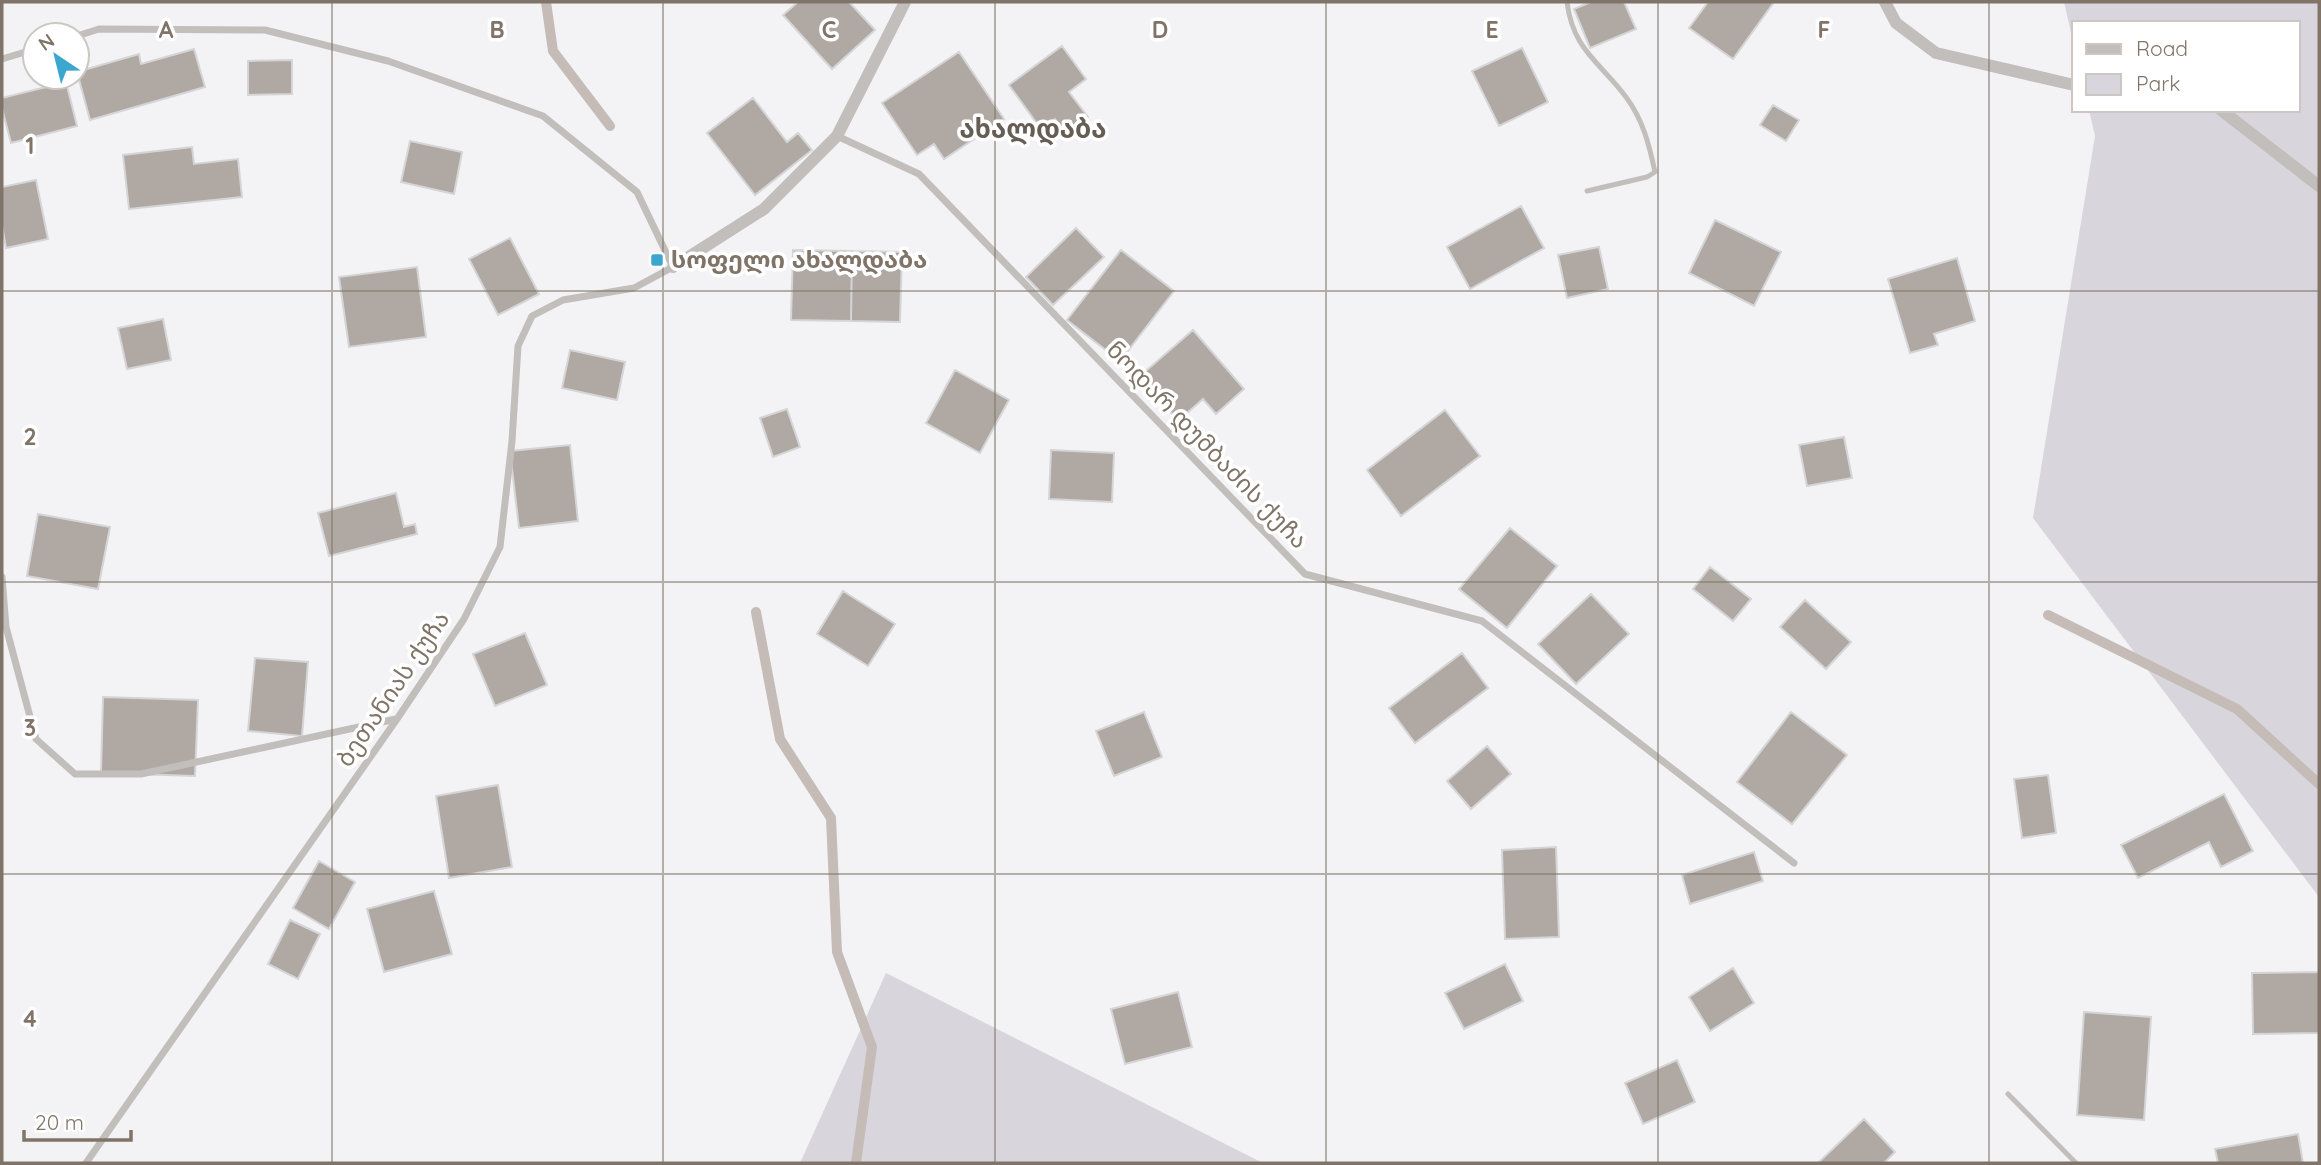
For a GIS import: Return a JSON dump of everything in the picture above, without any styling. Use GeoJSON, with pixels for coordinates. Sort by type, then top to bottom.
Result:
{"type":"FeatureCollection","features":[{"type":"Feature","properties":{"kind":"street"},"geometry":{"type":"LineString","coordinates":[[91,32],[99,29],[265,30],[388,61],[542,116],[637,192],[673,267],[764,209],[836,135],[905,2]]}},
{"type":"Feature","properties":{"kind":"street"},"geometry":{"type":"LineString","coordinates":[[1885,2],[1896,23],[1936,52],[2072,85]]}},
{"type":"Feature","properties":{"kind":"street"},"geometry":{"type":"LineString","coordinates":[[2,60],[21,54]]}},
{"type":"Feature","properties":{"kind":"street"},"geometry":{"type":"LineString","coordinates":[[2224,112],[2319,186]]}},
{"type":"Feature","properties":{"kind":"street","name":"ნოდარ დუმბაძის ქუჩა"},"geometry":{"type":"LineString","coordinates":[[836,135],[919,174],[1305,574],[1482,621],[1794,863]]}},
{"type":"Feature","properties":{"kind":"street","name":"ბეთანიას ქუჩა"},"geometry":{"type":"LineString","coordinates":[[86,1163],[464,619],[500,547],[512,441],[518,345],[532,316],[564,300],[634,288],[673,267]]}},
{"type":"Feature","properties":{"kind":"street"},"geometry":{"type":"LineString","coordinates":[[2,577],[6,628],[36,739],[75,774],[141,774],[397,719]]}},
{"type":"Feature","properties":{"kind":"lane"},"geometry":{"type":"LineString","coordinates":[[1567,2],[1575,36],[1588,55],[1627,97],[1645,128],[1655,172],[1647,177],[1587,191]]}},
{"type":"Feature","properties":{"kind":"lane"},"geometry":{"type":"LineString","coordinates":[[2008,1094],[2076,1163]]}},
{"type":"Feature","properties":{"kind":"green space"},"geometry":{"type":"Polygon","coordinates":[[[2064,2],[2319,2],[2319,897],[2033,518],[2095,136],[2089,112],[2300,112],[2300,21],[2072,21],[2072,37],[2064,2]]]}},
{"type":"Feature","properties":{"kind":"green space"},"geometry":{"type":"Polygon","coordinates":[[[886,973],[1263,1163],[800,1163],[886,973]]]}},
{"type":"Feature","properties":{"kind":"building"},"geometry":{"type":"Polygon","coordinates":[[[798,2],[849,2],[875,30],[832,69],[783,15],[798,2]]]}},
{"type":"Feature","properties":{"kind":"building"},"geometry":{"type":"Polygon","coordinates":[[[1591,2],[1624,2],[1636,29],[1590,48],[1574,9],[1591,2]]]}},
{"type":"Feature","properties":{"kind":"building"},"geometry":{"type":"Polygon","coordinates":[[[1708,2],[1774,2],[1733,59],[1689,28],[1708,2]]]}},
{"type":"Feature","properties":{"kind":"building"},"geometry":{"type":"Polygon","coordinates":[[[1062,46],[1086,79],[1069,92],[1088,117],[1066,133],[1055,119],[1041,129],[1009,85],[1062,46]]]}},
{"type":"Feature","properties":{"kind":"building"},"geometry":{"type":"Polygon","coordinates":[[[1522,48],[1548,102],[1499,126],[1472,71],[1522,48]]]}},
{"type":"Feature","properties":{"kind":"building"},"geometry":{"type":"Polygon","coordinates":[[[194,49],[205,87],[90,120],[82,91],[91,91],[91,68],[139,54],[141,64],[194,49]]]}},
{"type":"Feature","properties":{"kind":"building"},"geometry":{"type":"Polygon","coordinates":[[[959,52],[1004,119],[944,159],[934,144],[917,155],[882,103],[959,52]]]}},
{"type":"Feature","properties":{"kind":"building"},"geometry":{"type":"Polygon","coordinates":[[[292,60],[292,94],[248,95],[248,61],[292,60]]]}},
{"type":"Feature","properties":{"kind":"building"},"geometry":{"type":"Polygon","coordinates":[[[30,91],[68,91],[77,126],[11,143],[2,98],[30,91]]]}},
{"type":"Feature","properties":{"kind":"building"},"geometry":{"type":"Polygon","coordinates":[[[753,98],[787,142],[798,133],[812,150],[755,195],[707,133],[753,98]]]}},
{"type":"Feature","properties":{"kind":"building"},"geometry":{"type":"Polygon","coordinates":[[[1773,105],[1799,120],[1786,141],[1760,125],[1773,105]]]}},
{"type":"Feature","properties":{"kind":"building"},"geometry":{"type":"Polygon","coordinates":[[[410,141],[462,152],[454,194],[401,182],[410,141]]]}},
{"type":"Feature","properties":{"kind":"building"},"geometry":{"type":"Polygon","coordinates":[[[192,147],[194,164],[238,159],[242,197],[129,209],[123,155],[192,147]]]}},
{"type":"Feature","properties":{"kind":"building"},"geometry":{"type":"Polygon","coordinates":[[[36,180],[48,239],[6,248],[2,225],[2,187],[36,180]]]}},
{"type":"Feature","properties":{"kind":"building"},"geometry":{"type":"Polygon","coordinates":[[[1521,206],[1544,248],[1470,289],[1447,247],[1521,206]]]}},
{"type":"Feature","properties":{"kind":"building"},"geometry":{"type":"Polygon","coordinates":[[[1715,220],[1781,252],[1754,306],[1689,273],[1715,220]]]}},
{"type":"Feature","properties":{"kind":"building"},"geometry":{"type":"Polygon","coordinates":[[[1076,228],[1104,257],[1053,305],[1026,277],[1076,228]]]}},
{"type":"Feature","properties":{"kind":"building"},"geometry":{"type":"Polygon","coordinates":[[[510,238],[539,294],[498,315],[469,259],[510,238]]]}},
{"type":"Feature","properties":{"kind":"building"},"geometry":{"type":"Polygon","coordinates":[[[1599,247],[1608,289],[1567,298],[1558,255],[1599,247]]]}},
{"type":"Feature","properties":{"kind":"building"},"geometry":{"type":"Polygon","coordinates":[[[793,250],[852,251],[851,321],[791,320],[793,250]]]}},
{"type":"Feature","properties":{"kind":"building"},"geometry":{"type":"Polygon","coordinates":[[[1121,250],[1174,291],[1120,361],[1067,320],[1121,250]]]}},
{"type":"Feature","properties":{"kind":"building"},"geometry":{"type":"Polygon","coordinates":[[[852,251],[902,252],[900,322],[851,321],[852,251]]]}},
{"type":"Feature","properties":{"kind":"building"},"geometry":{"type":"Polygon","coordinates":[[[1957,258],[1975,321],[1934,334],[1938,345],[1910,353],[1888,279],[1957,258]]]}},
{"type":"Feature","properties":{"kind":"building"},"geometry":{"type":"Polygon","coordinates":[[[417,267],[426,337],[349,347],[339,277],[417,267]]]}},
{"type":"Feature","properties":{"kind":"building"},"geometry":{"type":"Polygon","coordinates":[[[163,319],[171,360],[127,369],[118,328],[163,319]]]}},
{"type":"Feature","properties":{"kind":"building"},"geometry":{"type":"Polygon","coordinates":[[[1193,330],[1244,389],[1216,414],[1203,399],[1178,421],[1140,376],[1193,330]]]}},
{"type":"Feature","properties":{"kind":"building"},"geometry":{"type":"Polygon","coordinates":[[[570,350],[625,362],[617,400],[562,388],[570,350]]]}},
{"type":"Feature","properties":{"kind":"building"},"geometry":{"type":"Polygon","coordinates":[[[955,370],[1009,400],[980,453],[926,423],[955,370]]]}},
{"type":"Feature","properties":{"kind":"building"},"geometry":{"type":"Polygon","coordinates":[[[787,409],[800,447],[773,457],[760,418],[787,409]]]}},
{"type":"Feature","properties":{"kind":"building"},"geometry":{"type":"Polygon","coordinates":[[[1445,410],[1480,456],[1401,516],[1367,470],[1445,410]]]}},
{"type":"Feature","properties":{"kind":"building"},"geometry":{"type":"Polygon","coordinates":[[[1844,437],[1852,478],[1807,486],[1799,445],[1844,437]]]}},
{"type":"Feature","properties":{"kind":"building"},"geometry":{"type":"Polygon","coordinates":[[[570,445],[578,521],[519,528],[510,451],[570,445]]]}},
{"type":"Feature","properties":{"kind":"building"},"geometry":{"type":"Polygon","coordinates":[[[1051,450],[1114,453],[1112,502],[1049,499],[1051,450]]]}},
{"type":"Feature","properties":{"kind":"building"},"geometry":{"type":"Polygon","coordinates":[[[396,493],[404,527],[415,524],[417,534],[329,556],[318,513],[396,493]]]}},
{"type":"Feature","properties":{"kind":"building"},"geometry":{"type":"Polygon","coordinates":[[[38,514],[110,527],[98,589],[27,576],[38,514]]]}},
{"type":"Feature","properties":{"kind":"building"},"geometry":{"type":"Polygon","coordinates":[[[1510,528],[1557,566],[1507,628],[1459,589],[1510,528]]]}},
{"type":"Feature","properties":{"kind":"building"},"geometry":{"type":"Polygon","coordinates":[[[1710,567],[1751,599],[1733,621],[1693,589],[1710,567]]]}},
{"type":"Feature","properties":{"kind":"building"},"geometry":{"type":"Polygon","coordinates":[[[843,591],[895,624],[868,666],[817,634],[843,591]]]}},
{"type":"Feature","properties":{"kind":"building"},"geometry":{"type":"Polygon","coordinates":[[[1591,594],[1629,634],[1576,684],[1538,644],[1591,594]]]}},
{"type":"Feature","properties":{"kind":"building"},"geometry":{"type":"Polygon","coordinates":[[[1805,600],[1851,642],[1826,669],[1780,627],[1805,600]]]}},
{"type":"Feature","properties":{"kind":"building"},"geometry":{"type":"Polygon","coordinates":[[[525,633],[547,685],[495,706],[473,654],[525,633]]]}},
{"type":"Feature","properties":{"kind":"building"},"geometry":{"type":"Polygon","coordinates":[[[1462,653],[1488,688],[1415,743],[1389,708],[1462,653]]]}},
{"type":"Feature","properties":{"kind":"building"},"geometry":{"type":"Polygon","coordinates":[[[255,658],[308,662],[302,736],[248,731],[255,658]]]}},
{"type":"Feature","properties":{"kind":"building"},"geometry":{"type":"Polygon","coordinates":[[[103,697],[198,700],[195,776],[101,773],[103,697]]]}},
{"type":"Feature","properties":{"kind":"building"},"geometry":{"type":"Polygon","coordinates":[[[1144,712],[1162,757],[1114,776],[1096,731],[1144,712]]]}},
{"type":"Feature","properties":{"kind":"building"},"geometry":{"type":"Polygon","coordinates":[[[1791,712],[1847,755],[1792,824],[1737,782],[1791,712]]]}},
{"type":"Feature","properties":{"kind":"building"},"geometry":{"type":"Polygon","coordinates":[[[1487,746],[1511,774],[1471,809],[1447,781],[1487,746]]]}},
{"type":"Feature","properties":{"kind":"building"},"geometry":{"type":"Polygon","coordinates":[[[2048,775],[2056,833],[2022,838],[2014,779],[2048,775]]]}},
{"type":"Feature","properties":{"kind":"building"},"geometry":{"type":"Polygon","coordinates":[[[498,785],[512,867],[449,878],[436,796],[498,785]]]}},
{"type":"Feature","properties":{"kind":"building"},"geometry":{"type":"Polygon","coordinates":[[[2224,794],[2253,851],[2221,867],[2209,842],[2138,878],[2121,845],[2224,794]]]}},
{"type":"Feature","properties":{"kind":"building"},"geometry":{"type":"Polygon","coordinates":[[[1556,847],[1559,937],[1505,939],[1502,850],[1556,847]]]}},
{"type":"Feature","properties":{"kind":"building"},"geometry":{"type":"Polygon","coordinates":[[[1754,852],[1763,881],[1690,904],[1682,875],[1754,852]]]}},
{"type":"Feature","properties":{"kind":"building"},"geometry":{"type":"Polygon","coordinates":[[[319,861],[355,882],[329,929],[293,908],[319,861]]]}},
{"type":"Feature","properties":{"kind":"building"},"geometry":{"type":"Polygon","coordinates":[[[434,891],[452,954],[384,972],[367,909],[434,891]]]}},
{"type":"Feature","properties":{"kind":"building"},"geometry":{"type":"Polygon","coordinates":[[[290,920],[320,934],[298,979],[268,964],[290,920]]]}},
{"type":"Feature","properties":{"kind":"building"},"geometry":{"type":"Polygon","coordinates":[[[1505,964],[1523,1001],[1464,1029],[1445,993],[1505,964]]]}},
{"type":"Feature","properties":{"kind":"building"},"geometry":{"type":"Polygon","coordinates":[[[1733,968],[1754,1003],[1710,1031],[1689,997],[1733,968]]]}},
{"type":"Feature","properties":{"kind":"building"},"geometry":{"type":"Polygon","coordinates":[[[2319,972],[2319,1033],[2253,1034],[2252,973],[2319,972]]]}},
{"type":"Feature","properties":{"kind":"building"},"geometry":{"type":"Polygon","coordinates":[[[1178,992],[1192,1047],[1125,1064],[1111,1009],[1178,992]]]}},
{"type":"Feature","properties":{"kind":"building"},"geometry":{"type":"Polygon","coordinates":[[[2084,1012],[2151,1017],[2144,1120],[2077,1115],[2084,1012]]]}},
{"type":"Feature","properties":{"kind":"building"},"geometry":{"type":"Polygon","coordinates":[[[1677,1060],[1695,1102],[1643,1124],[1625,1083],[1677,1060]]]}},
{"type":"Feature","properties":{"kind":"building"},"geometry":{"type":"Polygon","coordinates":[[[1864,1119],[1895,1152],[1884,1163],[1818,1163],[1864,1119]]]}},
{"type":"Feature","properties":{"kind":"building"},"geometry":{"type":"Polygon","coordinates":[[[2298,1134],[2303,1163],[2218,1163],[2215,1149],[2298,1134]]]}},
{"type":"Feature","properties":{"kind":"waterway"},"geometry":{"type":"LineString","coordinates":[[546,2],[553,51],[610,126]]}},
{"type":"Feature","properties":{"kind":"waterway"},"geometry":{"type":"LineString","coordinates":[[756,612],[780,739],[831,818],[837,952],[872,1047],[856,1163]]}},
{"type":"Feature","properties":{"kind":"waterway"},"geometry":{"type":"LineString","coordinates":[[2048,615],[2237,709],[2319,784]]}},
{"type":"Feature","properties":{"kind":"place","name":"სოფელი ახალდაბა"},"geometry":{"type":"Point","coordinates":[657,260]}},
{"type":"Feature","properties":{"kind":"district","name":"ახალდაბა"},"geometry":{"type":"Point","coordinates":[1033,129]}}]}
